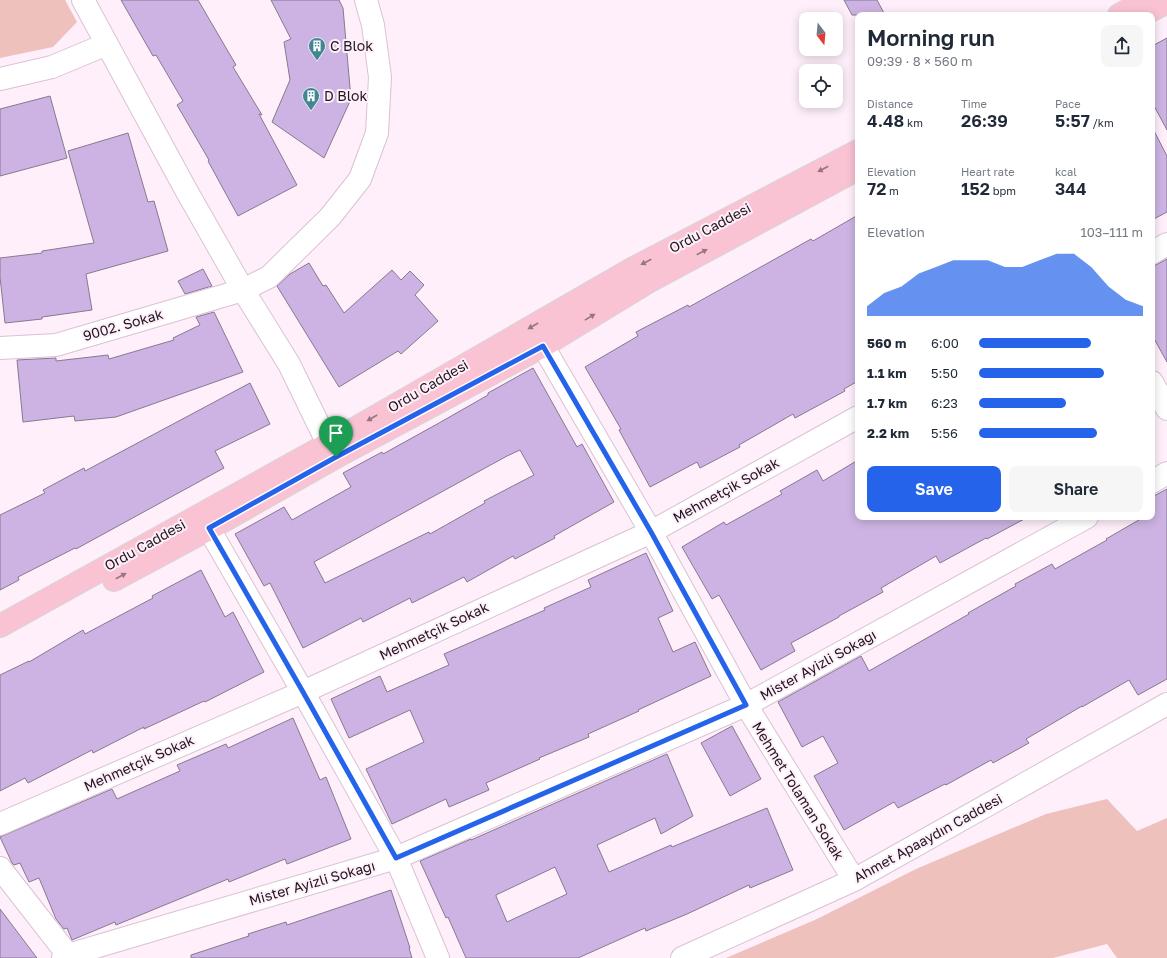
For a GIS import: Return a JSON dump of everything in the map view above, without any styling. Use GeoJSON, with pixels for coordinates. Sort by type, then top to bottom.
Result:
{"type":"FeatureCollection","features":[{"type":"Feature","properties":{"kind":"main road"},"geometry":{"type":"LineString","coordinates":[[1125,12],[1147,0]]}},
{"type":"Feature","properties":{"kind":"main road"},"geometry":{"type":"LineString","coordinates":[[1149,12],[1167,2]]}},
{"type":"Feature","properties":{"kind":"main road","name":"Ordu Caddesi"},"geometry":{"type":"LineString","coordinates":[[0,641],[209,528],[332,451],[632,269],[855,153]]}},
{"type":"Feature","properties":{"kind":"main road","name":"Ordu Caddesi"},"geometry":{"type":"LineString","coordinates":[[0,626],[332,451],[543,346],[648,282],[855,170]]}},
{"type":"Feature","properties":{"kind":"street"},"geometry":{"type":"LineString","coordinates":[[83,0],[186,190],[243,290],[289,364],[332,451]]}},
{"type":"Feature","properties":{"kind":"street","name":"9002. Sokak"},"geometry":{"type":"LineString","coordinates":[[0,348],[56,345],[243,290],[269,277],[330,217],[360,180],[377,133],[380,77],[373,25],[366,0]]}},
{"type":"Feature","properties":{"kind":"street"},"geometry":{"type":"LineString","coordinates":[[0,79],[52,67],[107,44]]}},
{"type":"Feature","properties":{"kind":"street"},"geometry":{"type":"LineString","coordinates":[[1155,251],[1167,244]]}},
{"type":"Feature","properties":{"kind":"street","name":"Mehmet Tolaman Sokak"},"geometry":{"type":"LineString","coordinates":[[543,346],[651,532],[746,705],[854,880]]}},
{"type":"Feature","properties":{"kind":"street"},"geometry":{"type":"LineString","coordinates":[[1155,387],[1167,408]]}},
{"type":"Feature","properties":{"kind":"street","name":"Mehmetçik Sokak"},"geometry":{"type":"LineString","coordinates":[[0,824],[303,692],[651,532],[855,419]]}},
{"type":"Feature","properties":{"kind":"street"},"geometry":{"type":"LineString","coordinates":[[1155,480],[1167,473]]}},
{"type":"Feature","properties":{"kind":"street","name":"Mister Ayizli Sokağı"},"geometry":{"type":"LineString","coordinates":[[65,956],[396,858],[746,705],[1082,520]]}},
{"type":"Feature","properties":{"kind":"street"},"geometry":{"type":"LineString","coordinates":[[209,528],[396,858],[438,958]]}},
{"type":"Feature","properties":{"kind":"street","name":"Ahmet Apaaydın Caddesi"},"geometry":{"type":"LineString","coordinates":[[682,958],[854,880],[1167,704]]}},
{"type":"Feature","properties":{"kind":"street"},"geometry":{"type":"LineString","coordinates":[[0,868],[65,956]]}},
{"type":"Feature","properties":{"kind":"shaded area"},"geometry":{"type":"Polygon","coordinates":[[[0,0],[65,0],[77,22],[53,47],[0,58],[0,0]]]}},
{"type":"Feature","properties":{"kind":"shaded area"},"geometry":{"type":"Polygon","coordinates":[[[1107,799],[1137,831],[1167,818],[1167,958],[1117,958],[1107,944],[1053,958],[726,958],[817,919],[916,869],[1046,814],[1107,799]]]}},
{"type":"Feature","properties":{"kind":"building"},"geometry":{"type":"Polygon","coordinates":[[[121,0],[198,0],[236,65],[233,67],[262,115],[259,114],[297,185],[238,216],[208,161],[209,160],[177,105],[183,101],[156,55],[153,56],[121,0]]]}},
{"type":"Feature","properties":{"kind":"building"},"geometry":{"type":"Polygon","coordinates":[[[271,0],[339,0],[343,8],[351,99],[324,158],[272,122],[290,80],[284,42],[291,39],[271,0]]]}},
{"type":"Feature","properties":{"kind":"building"},"geometry":{"type":"Polygon","coordinates":[[[844,0],[877,0],[883,12],[855,12],[855,15],[852,15],[844,0]]]}},
{"type":"Feature","properties":{"kind":"building"},"geometry":{"type":"Polygon","coordinates":[[[1167,38],[1167,130],[1155,108],[1155,44],[1167,38]]]}},
{"type":"Feature","properties":{"kind":"building"},"geometry":{"type":"Polygon","coordinates":[[[50,96],[67,158],[0,176],[0,109],[50,96]]]}},
{"type":"Feature","properties":{"kind":"building"},"geometry":{"type":"Polygon","coordinates":[[[128,133],[148,202],[154,201],[168,251],[86,274],[92,310],[42,317],[42,319],[5,323],[0,277],[0,258],[42,253],[42,251],[94,243],[68,151],[128,133]]]}},
{"type":"Feature","properties":{"kind":"building"},"geometry":{"type":"Polygon","coordinates":[[[1155,133],[1167,156],[1167,212],[1155,218],[1155,133]]]}},
{"type":"Feature","properties":{"kind":"building"},"geometry":{"type":"Polygon","coordinates":[[[855,217],[855,383],[844,389],[845,391],[795,418],[793,414],[739,445],[740,447],[700,468],[697,462],[650,487],[619,430],[621,429],[585,367],[638,336],[636,332],[688,305],[689,307],[811,239],[813,241],[855,217]]]}},
{"type":"Feature","properties":{"kind":"building"},"geometry":{"type":"Polygon","coordinates":[[[1167,259],[1167,362],[1155,340],[1155,265],[1167,259]]]}},
{"type":"Feature","properties":{"kind":"building"},"geometry":{"type":"Polygon","coordinates":[[[309,263],[323,286],[326,285],[344,313],[392,270],[401,280],[410,271],[424,285],[415,295],[438,321],[401,354],[398,351],[339,387],[277,286],[290,274],[309,263]]]}},
{"type":"Feature","properties":{"kind":"building"},"geometry":{"type":"Polygon","coordinates":[[[203,269],[212,286],[185,294],[178,281],[203,269]]]}},
{"type":"Feature","properties":{"kind":"building"},"geometry":{"type":"Polygon","coordinates":[[[214,312],[243,372],[116,417],[75,421],[74,416],[23,422],[17,360],[56,358],[56,361],[108,355],[109,359],[174,340],[173,338],[200,325],[196,317],[214,312]]]}},
{"type":"Feature","properties":{"kind":"building"},"geometry":{"type":"Polygon","coordinates":[[[533,368],[577,447],[582,444],[614,502],[554,536],[555,538],[515,559],[513,556],[467,582],[464,577],[412,603],[410,598],[363,622],[361,618],[303,648],[270,583],[264,586],[235,534],[284,507],[292,520],[351,487],[343,473],[382,452],[383,454],[488,395],[488,393],[533,368]],[[520,450],[314,562],[325,583],[429,532],[430,534],[485,503],[484,501],[534,475],[520,450]]]}},
{"type":"Feature","properties":{"kind":"building"},"geometry":{"type":"Polygon","coordinates":[[[250,383],[270,424],[215,451],[224,468],[76,549],[75,548],[18,577],[19,580],[0,590],[0,515],[45,493],[43,490],[84,468],[85,471],[250,383]]]}},
{"type":"Feature","properties":{"kind":"building"},"geometry":{"type":"Polygon","coordinates":[[[855,462],[855,520],[1022,520],[940,563],[936,556],[881,588],[883,592],[791,643],[795,651],[761,670],[719,595],[712,599],[682,547],[724,522],[726,525],[782,494],[780,491],[817,470],[823,481],[855,462]]]}},
{"type":"Feature","properties":{"kind":"building"},"geometry":{"type":"Polygon","coordinates":[[[1167,489],[1167,679],[1138,695],[1129,680],[1026,739],[1029,743],[993,763],[991,760],[946,785],[945,784],[898,808],[894,802],[844,830],[814,776],[838,763],[823,736],[802,747],[778,702],[861,656],[869,671],[1016,586],[1015,584],[1052,564],[1055,569],[1107,540],[1106,539],[1139,520],[1155,520],[1155,495],[1167,489]]]}},
{"type":"Feature","properties":{"kind":"building"},"geometry":{"type":"Polygon","coordinates":[[[646,553],[673,611],[658,618],[673,652],[695,642],[711,676],[588,734],[589,737],[539,758],[540,759],[486,783],[489,790],[449,807],[446,799],[392,824],[366,769],[424,742],[410,710],[349,738],[331,699],[380,676],[387,692],[449,665],[444,654],[545,610],[544,608],[591,587],[588,580],[646,553]]]}},
{"type":"Feature","properties":{"kind":"building"},"geometry":{"type":"Polygon","coordinates":[[[201,570],[225,617],[233,612],[264,672],[205,702],[204,701],[144,729],[144,727],[93,753],[92,750],[28,783],[25,778],[0,791],[0,675],[29,662],[83,630],[85,634],[153,598],[152,596],[201,570]]]}},
{"type":"Feature","properties":{"kind":"building"},"geometry":{"type":"Polygon","coordinates":[[[293,718],[320,780],[326,777],[351,839],[287,864],[285,859],[229,882],[228,879],[116,925],[115,922],[72,940],[67,928],[64,929],[56,919],[39,878],[29,882],[20,863],[14,865],[12,863],[0,837],[112,789],[117,799],[180,771],[177,765],[226,744],[228,748],[293,718]]]}},
{"type":"Feature","properties":{"kind":"building"},"geometry":{"type":"Polygon","coordinates":[[[732,726],[761,779],[730,796],[701,743],[732,726]]]}},
{"type":"Feature","properties":{"kind":"building"},"geometry":{"type":"Polygon","coordinates":[[[667,754],[693,816],[661,834],[655,818],[597,845],[609,872],[671,845],[672,847],[767,808],[793,870],[750,888],[749,885],[687,914],[646,931],[645,928],[578,958],[466,958],[448,917],[446,918],[420,861],[667,754]],[[555,867],[496,896],[507,922],[567,894],[555,867]]]}},
{"type":"Feature","properties":{"kind":"building"},"geometry":{"type":"Polygon","coordinates":[[[391,890],[412,958],[191,958],[191,955],[249,936],[248,934],[286,922],[287,925],[391,890]]]}},
{"type":"Feature","properties":{"kind":"building"},"geometry":{"type":"Polygon","coordinates":[[[0,909],[37,958],[0,958],[0,909]]]}},
{"type":"Feature","properties":{"kind":"place","name":"C Blok"},"geometry":{"type":"Point","coordinates":[317,61]}},
{"type":"Feature","properties":{"kind":"place","name":"D Blok"},"geometry":{"type":"Point","coordinates":[311,111]}},
{"type":"Feature","properties":{"kind":"route"},"geometry":{"type":"LineString","coordinates":[[543,346],[651,532],[746,705],[396,858],[209,528],[336,457],[543,346]]}}]}
